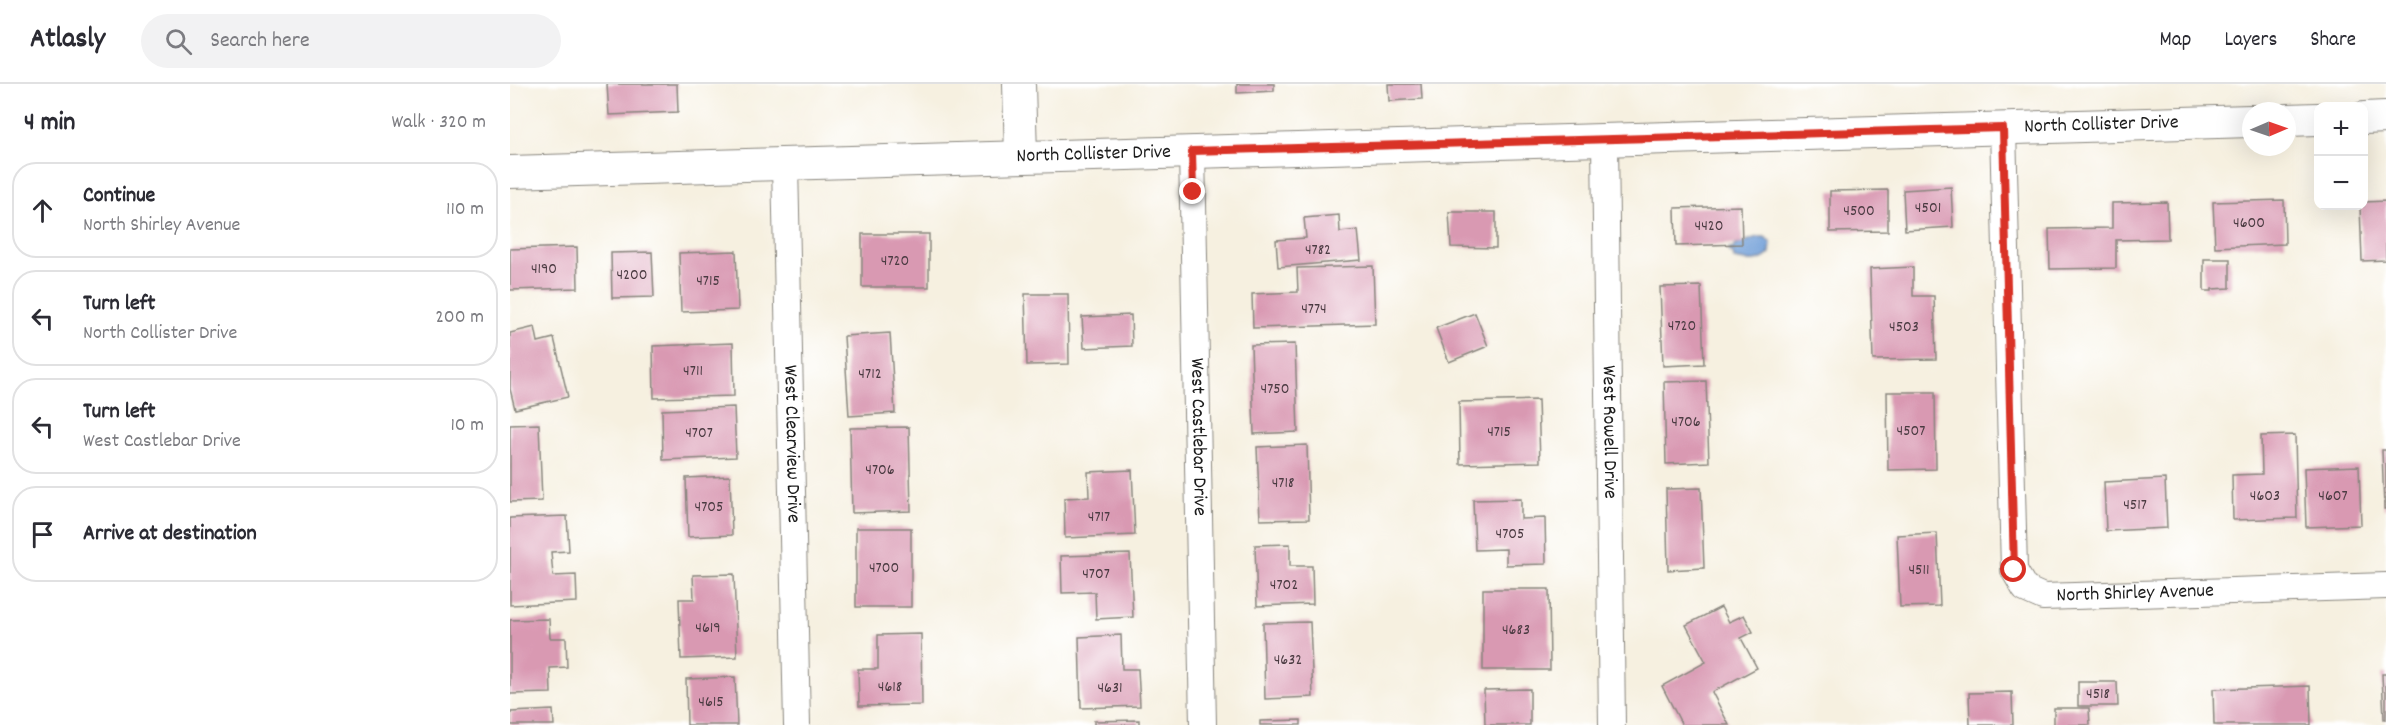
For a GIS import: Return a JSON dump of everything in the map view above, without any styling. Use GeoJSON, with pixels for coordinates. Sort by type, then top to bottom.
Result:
{"type":"FeatureCollection","features":[{"type":"Feature","properties":{"kind":"street"},"geometry":{"type":"LineString","coordinates":[[1019,84],[1021,156]]}},
{"type":"Feature","properties":{"kind":"street"},"geometry":{"type":"LineString","coordinates":[[2368,118],[2386,117]]}},
{"type":"Feature","properties":{"kind":"street"},"geometry":{"type":"LineString","coordinates":[[2296,120],[2314,119]]}},
{"type":"Feature","properties":{"kind":"street","name":"North Collister Drive"},"geometry":{"type":"LineString","coordinates":[[510,172],[2242,121]]}},
{"type":"Feature","properties":{"kind":"street","name":"North Shirley Avenue"},"geometry":{"type":"LineString","coordinates":[[2003,128],[2014,570],[2025,589],[2043,597],[2386,586]]}},
{"type":"Feature","properties":{"kind":"street","name":"West Rowell Drive"},"geometry":{"type":"LineString","coordinates":[[1605,140],[1612,725]]}},
{"type":"Feature","properties":{"kind":"street","name":"West Castlebar Drive"},"geometry":{"type":"LineString","coordinates":[[1192,151],[1203,725]]}},
{"type":"Feature","properties":{"kind":"street","name":"West Clearview Drive"},"geometry":{"type":"LineString","coordinates":[[785,164],[798,725]]}},
{"type":"Feature","properties":{"kind":"water"},"geometry":{"type":"Polygon","coordinates":[[[1757,237],[1765,237],[1771,243],[1770,253],[1766,257],[1754,261],[1739,260],[1734,259],[1733,253],[1729,253],[1729,249],[1733,249],[1734,246],[1757,237]]]}},
{"type":"Feature","properties":{"kind":"building"},"geometry":{"type":"Polygon","coordinates":[[[607,84],[677,84],[678,112],[609,115],[607,84]]]}},
{"type":"Feature","properties":{"kind":"building"},"geometry":{"type":"Polygon","coordinates":[[[1237,84],[1274,84],[1274,91],[1237,93],[1237,84]]]}},
{"type":"Feature","properties":{"kind":"building"},"geometry":{"type":"Polygon","coordinates":[[[1388,84],[1421,84],[1422,99],[1389,101],[1388,84]]]}},
{"type":"Feature","properties":{"kind":"building"},"geometry":{"type":"Polygon","coordinates":[[[1951,187],[1953,227],[1905,230],[1903,190],[1951,187]]]}},
{"type":"Feature","properties":{"kind":"building"},"geometry":{"type":"Polygon","coordinates":[[[1888,190],[1888,231],[1830,232],[1830,191],[1888,190]]]}},
{"type":"Feature","properties":{"kind":"building"},"geometry":{"type":"Polygon","coordinates":[[[2284,200],[2285,244],[2215,247],[2213,202],[2284,200]]]}},
{"type":"Feature","properties":{"kind":"building"},"geometry":{"type":"Polygon","coordinates":[[[2386,201],[2386,260],[2362,261],[2360,210],[2368,210],[2368,202],[2386,201]]]}},
{"type":"Feature","properties":{"kind":"building"},"geometry":{"type":"Polygon","coordinates":[[[2167,202],[2168,239],[2116,240],[2116,268],[2050,269],[2049,229],[2112,228],[2112,203],[2167,202]]]}},
{"type":"Feature","properties":{"kind":"building"},"geometry":{"type":"Polygon","coordinates":[[[1741,206],[1742,244],[1676,246],[1675,208],[1741,206]]]}},
{"type":"Feature","properties":{"kind":"building"},"geometry":{"type":"Polygon","coordinates":[[[1449,212],[1496,212],[1496,248],[1451,247],[1449,212]]]}},
{"type":"Feature","properties":{"kind":"building"},"geometry":{"type":"Polygon","coordinates":[[[1339,215],[1340,232],[1358,230],[1361,260],[1278,267],[1276,240],[1306,238],[1304,218],[1339,215]]]}},
{"type":"Feature","properties":{"kind":"building"},"geometry":{"type":"Polygon","coordinates":[[[862,234],[929,234],[929,287],[862,287],[862,234]]]}},
{"type":"Feature","properties":{"kind":"building"},"geometry":{"type":"Polygon","coordinates":[[[577,247],[578,288],[510,290],[510,249],[577,247]]]}},
{"type":"Feature","properties":{"kind":"building"},"geometry":{"type":"Polygon","coordinates":[[[736,251],[738,310],[681,312],[679,253],[736,251]]]}},
{"type":"Feature","properties":{"kind":"building"},"geometry":{"type":"Polygon","coordinates":[[[652,252],[654,297],[612,298],[611,253],[652,252]]]}},
{"type":"Feature","properties":{"kind":"building"},"geometry":{"type":"Polygon","coordinates":[[[2204,259],[2230,259],[2230,288],[2204,291],[2204,259]]]}},
{"type":"Feature","properties":{"kind":"building"},"geometry":{"type":"Polygon","coordinates":[[[1373,266],[1375,324],[1253,328],[1252,294],[1298,292],[1297,268],[1373,266]]]}},
{"type":"Feature","properties":{"kind":"building"},"geometry":{"type":"Polygon","coordinates":[[[1913,267],[1913,296],[1934,296],[1936,359],[1873,360],[1870,269],[1913,267]]]}},
{"type":"Feature","properties":{"kind":"building"},"geometry":{"type":"Polygon","coordinates":[[[1701,286],[1704,364],[1663,366],[1660,287],[1701,286]]]}},
{"type":"Feature","properties":{"kind":"building"},"geometry":{"type":"Polygon","coordinates":[[[1025,294],[1068,294],[1069,364],[1027,365],[1025,294]]]}},
{"type":"Feature","properties":{"kind":"building"},"geometry":{"type":"Polygon","coordinates":[[[1475,313],[1488,346],[1449,362],[1436,328],[1475,313]]]}},
{"type":"Feature","properties":{"kind":"building"},"geometry":{"type":"Polygon","coordinates":[[[1131,315],[1132,346],[1084,348],[1082,317],[1131,315]]]}},
{"type":"Feature","properties":{"kind":"building"},"geometry":{"type":"Polygon","coordinates":[[[535,327],[538,342],[554,338],[568,397],[515,409],[510,389],[510,333],[535,327]]]}},
{"type":"Feature","properties":{"kind":"building"},"geometry":{"type":"Polygon","coordinates":[[[890,333],[895,413],[849,416],[844,336],[890,333]]]}},
{"type":"Feature","properties":{"kind":"building"},"geometry":{"type":"Polygon","coordinates":[[[733,343],[734,396],[654,398],[653,346],[733,343]]]}},
{"type":"Feature","properties":{"kind":"building"},"geometry":{"type":"Polygon","coordinates":[[[1295,344],[1298,432],[1254,434],[1251,345],[1295,344]]]}},
{"type":"Feature","properties":{"kind":"building"},"geometry":{"type":"Polygon","coordinates":[[[1706,381],[1709,462],[1666,464],[1664,382],[1706,381]]]}},
{"type":"Feature","properties":{"kind":"building"},"geometry":{"type":"Polygon","coordinates":[[[1887,392],[1935,392],[1936,469],[1888,470],[1887,392]]]}},
{"type":"Feature","properties":{"kind":"building"},"geometry":{"type":"Polygon","coordinates":[[[1538,400],[1540,462],[1460,464],[1459,402],[1538,400]]]}},
{"type":"Feature","properties":{"kind":"building"},"geometry":{"type":"Polygon","coordinates":[[[734,407],[736,457],[663,460],[662,410],[734,407]]]}},
{"type":"Feature","properties":{"kind":"building"},"geometry":{"type":"Polygon","coordinates":[[[539,424],[542,501],[510,502],[510,425],[539,424]]]}},
{"type":"Feature","properties":{"kind":"building"},"geometry":{"type":"Polygon","coordinates":[[[909,427],[911,511],[852,513],[850,428],[909,427]]]}},
{"type":"Feature","properties":{"kind":"building"},"geometry":{"type":"Polygon","coordinates":[[[2295,435],[2297,518],[2233,520],[2232,475],[2262,474],[2261,436],[2295,435]]]}},
{"type":"Feature","properties":{"kind":"building"},"geometry":{"type":"Polygon","coordinates":[[[1307,445],[1309,519],[1260,520],[1257,447],[1307,445]]]}},
{"type":"Feature","properties":{"kind":"building"},"geometry":{"type":"Polygon","coordinates":[[[2382,450],[2386,450],[2386,509],[2384,509],[2382,450]]]}},
{"type":"Feature","properties":{"kind":"building"},"geometry":{"type":"Polygon","coordinates":[[[2359,466],[2361,525],[2306,527],[2304,468],[2359,466]]]}},
{"type":"Feature","properties":{"kind":"building"},"geometry":{"type":"Polygon","coordinates":[[[1132,470],[1135,535],[1065,538],[1064,498],[1089,497],[1088,472],[1132,470]]]}},
{"type":"Feature","properties":{"kind":"building"},"geometry":{"type":"Polygon","coordinates":[[[730,476],[732,535],[688,537],[686,478],[730,476]]]}},
{"type":"Feature","properties":{"kind":"building"},"geometry":{"type":"Polygon","coordinates":[[[2165,479],[2167,528],[2106,531],[2104,482],[2165,479]]]}},
{"type":"Feature","properties":{"kind":"building"},"geometry":{"type":"Polygon","coordinates":[[[1701,488],[1704,568],[1668,570],[1666,489],[1701,488]]]}},
{"type":"Feature","properties":{"kind":"building"},"geometry":{"type":"Polygon","coordinates":[[[1521,499],[1521,519],[1545,518],[1546,564],[1506,565],[1506,549],[1475,550],[1473,500],[1521,499]]]}},
{"type":"Feature","properties":{"kind":"building"},"geometry":{"type":"Polygon","coordinates":[[[567,516],[569,551],[551,552],[553,576],[576,575],[577,602],[510,605],[510,518],[567,516]]]}},
{"type":"Feature","properties":{"kind":"building"},"geometry":{"type":"Polygon","coordinates":[[[856,528],[911,528],[911,607],[856,607],[856,528]]]}},
{"type":"Feature","properties":{"kind":"building"},"geometry":{"type":"Polygon","coordinates":[[[1937,533],[1940,606],[1900,607],[1897,535],[1937,533]]]}},
{"type":"Feature","properties":{"kind":"building"},"geometry":{"type":"Polygon","coordinates":[[[1290,544],[1290,566],[1312,566],[1313,604],[1257,606],[1255,545],[1290,544]]]}},
{"type":"Feature","properties":{"kind":"building"},"geometry":{"type":"Polygon","coordinates":[[[1130,554],[1133,617],[1096,619],[1095,592],[1062,593],[1061,556],[1130,554]]]}},
{"type":"Feature","properties":{"kind":"building"},"geometry":{"type":"Polygon","coordinates":[[[734,574],[737,657],[681,659],[679,599],[694,599],[693,575],[734,574]]]}},
{"type":"Feature","properties":{"kind":"building"},"geometry":{"type":"Polygon","coordinates":[[[1483,589],[1549,589],[1550,670],[1483,670],[1483,589]]]}},
{"type":"Feature","properties":{"kind":"building"},"geometry":{"type":"Polygon","coordinates":[[[1721,607],[1729,622],[1744,615],[1753,632],[1741,638],[1757,668],[1712,692],[1729,725],[1682,725],[1662,686],[1706,662],[1686,625],[1721,607]]]}},
{"type":"Feature","properties":{"kind":"building"},"geometry":{"type":"Polygon","coordinates":[[[549,619],[550,638],[566,638],[567,667],[550,668],[551,693],[510,694],[510,620],[549,619]]]}},
{"type":"Feature","properties":{"kind":"building"},"geometry":{"type":"Polygon","coordinates":[[[1310,622],[1313,697],[1265,699],[1263,623],[1310,622]]]}},
{"type":"Feature","properties":{"kind":"building"},"geometry":{"type":"Polygon","coordinates":[[[921,634],[922,705],[859,706],[858,669],[878,669],[878,635],[921,634]]]}},
{"type":"Feature","properties":{"kind":"building"},"geometry":{"type":"Polygon","coordinates":[[[1121,635],[1122,669],[1138,669],[1140,706],[1081,708],[1079,637],[1121,635]]]}},
{"type":"Feature","properties":{"kind":"building"},"geometry":{"type":"Polygon","coordinates":[[[2382,674],[2386,674],[2386,719],[2384,719],[2382,674]]]}},
{"type":"Feature","properties":{"kind":"building"},"geometry":{"type":"Polygon","coordinates":[[[735,677],[737,725],[687,725],[686,679],[735,677]]]}},
{"type":"Feature","properties":{"kind":"building"},"geometry":{"type":"Polygon","coordinates":[[[2078,682],[2117,682],[2118,706],[2078,706],[2078,682]]]}},
{"type":"Feature","properties":{"kind":"building"},"geometry":{"type":"Polygon","coordinates":[[[2310,686],[2311,725],[2214,725],[2213,689],[2310,686]]]}},
{"type":"Feature","properties":{"kind":"building"},"geometry":{"type":"Polygon","coordinates":[[[1530,689],[1530,725],[1485,725],[1484,690],[1530,689]]]}},
{"type":"Feature","properties":{"kind":"building"},"geometry":{"type":"Polygon","coordinates":[[[2012,692],[2013,725],[1970,725],[1969,693],[2012,692]]]}},
{"type":"Feature","properties":{"kind":"building"},"geometry":{"type":"Polygon","coordinates":[[[2054,708],[2089,708],[2090,725],[2054,725],[2054,708]]]}},
{"type":"Feature","properties":{"kind":"building"},"geometry":{"type":"Polygon","coordinates":[[[553,710],[554,725],[511,725],[511,712],[553,710]]]}},
{"type":"Feature","properties":{"kind":"building"},"geometry":{"type":"Polygon","coordinates":[[[1139,720],[1139,725],[1094,725],[1094,721],[1139,720]]]}},
{"type":"Feature","properties":{"kind":"building"},"geometry":{"type":"Polygon","coordinates":[[[1301,720],[1301,725],[1260,725],[1260,721],[1301,720]]]}},
{"type":"Feature","properties":{"kind":"route"},"geometry":{"type":"LineString","coordinates":[[1193,192],[1192,151],[2003,128],[2014,570]]}}]}
